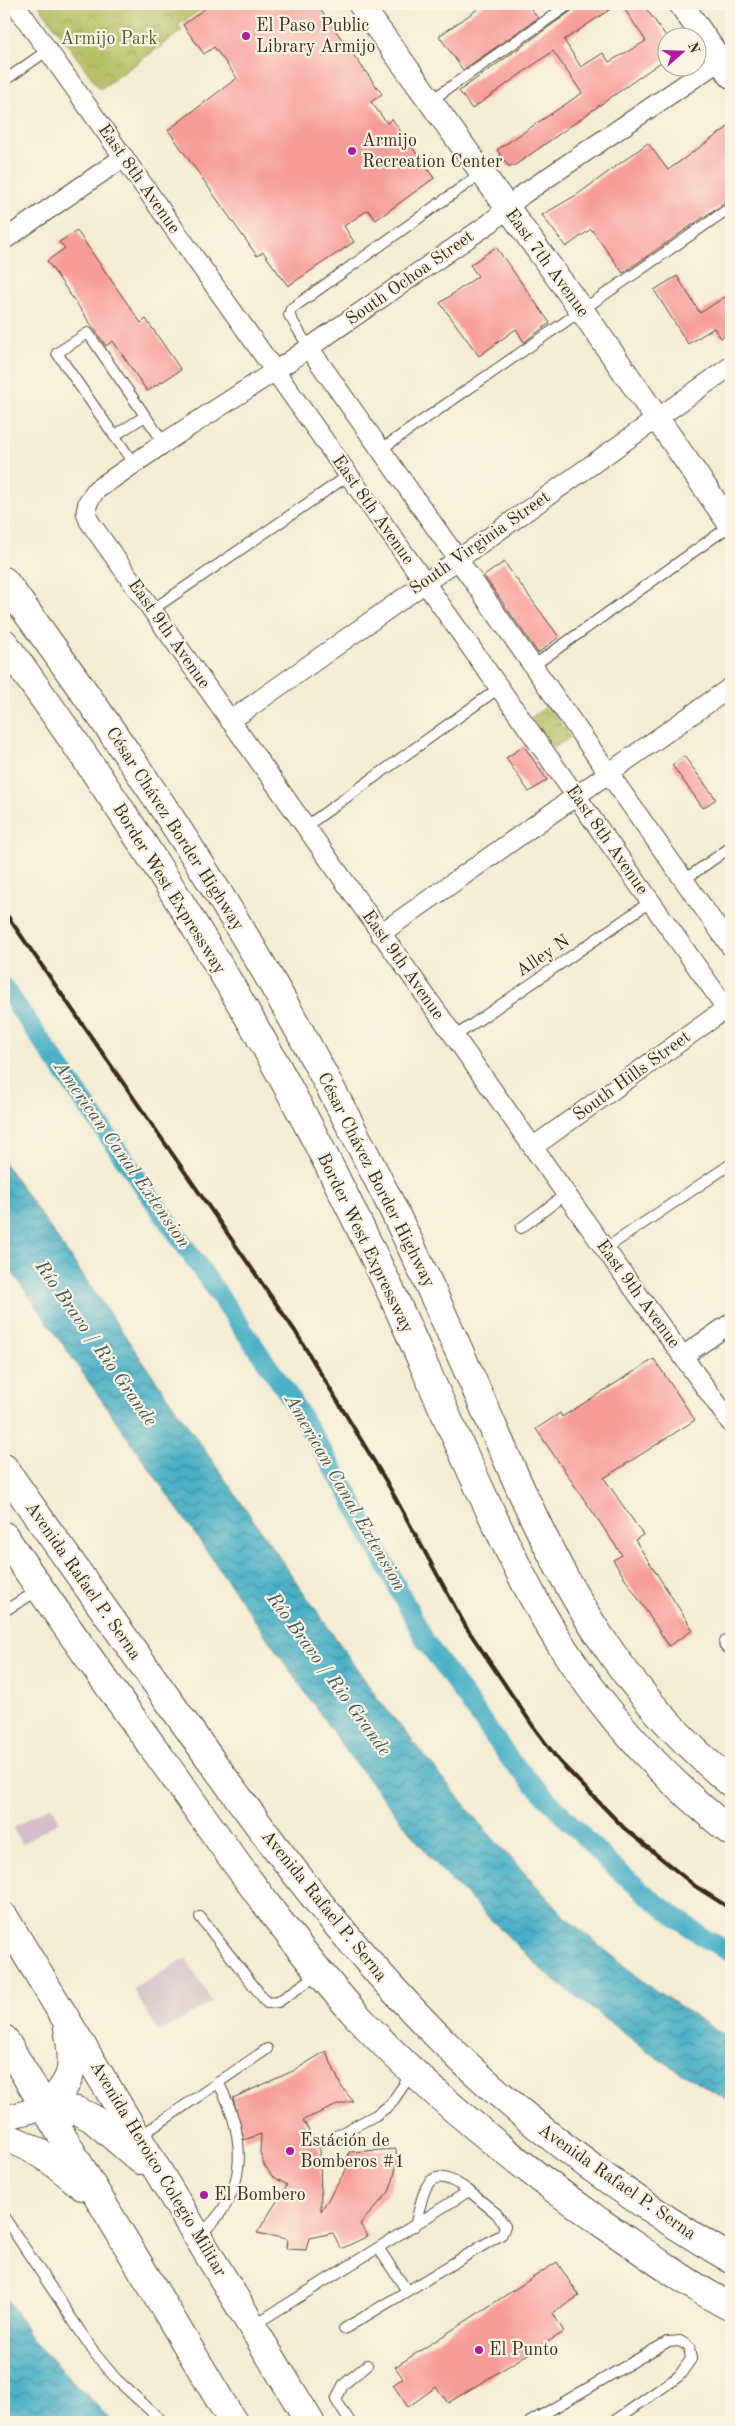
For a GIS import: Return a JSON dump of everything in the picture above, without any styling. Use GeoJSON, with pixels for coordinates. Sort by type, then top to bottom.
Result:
{"type":"FeatureCollection","features":[{"type":"Feature","properties":{"kind":"main road","name":"César Chávez Border Highway"},"geometry":{"type":"LineString","coordinates":[[4,581],[110,728],[171,819],[230,911],[302,1034],[390,1202],[518,1484],[560,1568],[603,1641],[651,1703],[712,1767],[731,1783]]}},
{"type":"Feature","properties":{"kind":"main road","name":"Border West Expressway"},"geometry":{"type":"LineString","coordinates":[[4,643],[114,800],[190,921],[257,1034],[315,1138],[374,1256],[458,1445],[542,1614],[576,1668],[605,1707],[640,1748],[667,1778],[731,1832]]}},
{"type":"Feature","properties":{"kind":"main road","name":"Avenida Rafael P. Serna"},"geometry":{"type":"LineString","coordinates":[[4,1468],[227,1783],[285,1861],[349,1940],[406,2003],[464,2062],[528,2119],[608,2180],[731,2259]]}},
{"type":"Feature","properties":{"kind":"main road"},"geometry":{"type":"LineString","coordinates":[[4,1536],[40,1590],[232,1858],[358,2016],[413,2072],[472,2126],[519,2163],[644,2252],[712,2296],[731,2306]]}},
{"type":"Feature","properties":{"kind":"main road","name":"Avenida Heroico Colegio Militar"},"geometry":{"type":"LineString","coordinates":[[4,1917],[164,2181],[199,2235],[310,2422]]}},
{"type":"Feature","properties":{"kind":"main road"},"geometry":{"type":"LineString","coordinates":[[46,2107],[65,2089],[71,2072],[72,2054],[67,2021]]}},
{"type":"Feature","properties":{"kind":"main road"},"geometry":{"type":"LineString","coordinates":[[4,2039],[233,2422]]}},
{"type":"Feature","properties":{"kind":"main road"},"geometry":{"type":"LineString","coordinates":[[46,2107],[77,2111],[92,2118],[120,2140],[164,2181]]}},
{"type":"Feature","properties":{"kind":"main road"},"geometry":{"type":"LineString","coordinates":[[4,2137],[17,2141],[58,2164],[101,2203]]}},
{"type":"Feature","properties":{"kind":"street","name":"East 8th Avenue"},"geometry":{"type":"LineString","coordinates":[[15,4],[650,902],[729,1009]]}},
{"type":"Feature","properties":{"kind":"street","name":"East 7th Avenue"},"geometry":{"type":"LineString","coordinates":[[360,4],[583,312],[731,525]]}},
{"type":"Feature","properties":{"kind":"street"},"geometry":{"type":"LineString","coordinates":[[680,4],[728,63]]}},
{"type":"Feature","properties":{"kind":"street","name":"South Ochoa Street"},"geometry":{"type":"LineString","coordinates":[[88,502],[96,490],[164,443],[274,372],[490,223],[522,195],[728,63]]}},
{"type":"Feature","properties":{"kind":"street"},"geometry":{"type":"LineString","coordinates":[[4,240],[124,157]]}},
{"type":"Feature","properties":{"kind":"street"},"geometry":{"type":"LineString","coordinates":[[309,348],[731,947]]}},
{"type":"Feature","properties":{"kind":"street","name":"South Virginia Street"},"geometry":{"type":"LineString","coordinates":[[230,720],[656,417],[731,366]]}},
{"type":"Feature","properties":{"kind":"street","name":"East 9th Avenue"},"geometry":{"type":"LineString","coordinates":[[88,502],[86,512],[89,521],[380,934],[731,1423]]}},
{"type":"Feature","properties":{"kind":"street"},"geometry":{"type":"LineString","coordinates":[[380,934],[731,687]]}},
{"type":"Feature","properties":{"kind":"street","name":"South Hills Street"},"geometry":{"type":"LineString","coordinates":[[533,1147],[729,1009]]}},
{"type":"Feature","properties":{"kind":"street"},"geometry":{"type":"LineString","coordinates":[[683,1356],[731,1323]]}},
{"type":"Feature","properties":{"kind":"street"},"geometry":{"type":"LineString","coordinates":[[4,2118],[46,2107]]}},
{"type":"Feature","properties":{"kind":"lane"},"geometry":{"type":"LineString","coordinates":[[430,101],[570,4]]}},
{"type":"Feature","properties":{"kind":"lane"},"geometry":{"type":"LineString","coordinates":[[4,81],[48,50]]}},
{"type":"Feature","properties":{"kind":"lane"},"geometry":{"type":"LineString","coordinates":[[309,348],[289,316],[291,309],[482,173]]}},
{"type":"Feature","properties":{"kind":"lane"},"geometry":{"type":"LineString","coordinates":[[380,450],[583,312],[731,208]]}},
{"type":"Feature","properties":{"kind":"lane"},"geometry":{"type":"LineString","coordinates":[[134,464],[58,353],[88,333],[164,443]]}},
{"type":"Feature","properties":{"kind":"lane"},"geometry":{"type":"LineString","coordinates":[[114,436],[145,416]]}},
{"type":"Feature","properties":{"kind":"lane"},"geometry":{"type":"LineString","coordinates":[[152,610],[349,475]]}},
{"type":"Feature","properties":{"kind":"lane"},"geometry":{"type":"LineString","coordinates":[[533,666],[731,525]]}},
{"type":"Feature","properties":{"kind":"lane"},"geometry":{"type":"LineString","coordinates":[[305,827],[499,688]]}},
{"type":"Feature","properties":{"kind":"lane"},"geometry":{"type":"LineString","coordinates":[[684,880],[731,847]]}},
{"type":"Feature","properties":{"kind":"lane","name":"Alley N"},"geometry":{"type":"LineString","coordinates":[[454,1037],[650,902]]}},
{"type":"Feature","properties":{"kind":"lane"},"geometry":{"type":"LineString","coordinates":[[605,1249],[731,1164]]}},
{"type":"Feature","properties":{"kind":"lane"},"geometry":{"type":"LineString","coordinates":[[521,1228],[566,1194]]}},
{"type":"Feature","properties":{"kind":"lane"},"geometry":{"type":"LineString","coordinates":[[4,1611],[40,1590]]}},
{"type":"Feature","properties":{"kind":"lane"},"geometry":{"type":"LineString","coordinates":[[200,1917],[268,2003],[278,2002],[321,1972]]}},
{"type":"Feature","properties":{"kind":"lane"},"geometry":{"type":"LineString","coordinates":[[138,2138],[160,2125],[267,2049]]}},
{"type":"Feature","properties":{"kind":"lane"},"geometry":{"type":"LineString","coordinates":[[336,2136],[376,2115],[390,2105],[413,2072]]}},
{"type":"Feature","properties":{"kind":"lane"},"geometry":{"type":"LineString","coordinates":[[199,2235],[213,2224],[224,2210],[236,2186],[239,2156],[236,2124],[229,2103],[218,2082]]}},
{"type":"Feature","properties":{"kind":"lane"},"geometry":{"type":"LineString","coordinates":[[344,2328],[502,2234],[505,2226],[502,2219],[470,2191],[445,2177],[437,2176],[429,2181],[425,2188],[415,2226]]}},
{"type":"Feature","properties":{"kind":"lane"},"geometry":{"type":"LineString","coordinates":[[253,2326],[470,2191]]}},
{"type":"Feature","properties":{"kind":"lane"},"geometry":{"type":"LineString","coordinates":[[4,2217],[96,2355],[117,2380],[163,2422]]}},
{"type":"Feature","properties":{"kind":"lane"},"geometry":{"type":"LineString","coordinates":[[379,2249],[407,2291]]}},
{"type":"Feature","properties":{"kind":"lane"},"geometry":{"type":"LineString","coordinates":[[530,2422],[667,2342],[680,2341],[689,2347],[691,2359],[679,2376],[613,2422]]}},
{"type":"Feature","properties":{"kind":"lane"},"geometry":{"type":"LineString","coordinates":[[350,2422],[336,2400],[343,2385],[367,2365]]}},
{"type":"Feature","properties":{"kind":"shaded area"},"geometry":{"type":"Polygon","coordinates":[[[51,1805],[60,1821],[22,1844],[13,1828],[51,1805]]]}},
{"type":"Feature","properties":{"kind":"shaded area"},"geometry":{"type":"Polygon","coordinates":[[[186,1958],[212,2002],[159,2033],[133,1989],[186,1958]]]}},
{"type":"Feature","properties":{"kind":"green space","name":"Armijo Park"},"geometry":{"type":"Polygon","coordinates":[[[38,4],[209,4],[178,25],[182,31],[100,89],[38,4]]]}},
{"type":"Feature","properties":{"kind":"green space"},"geometry":{"type":"Polygon","coordinates":[[[548,705],[570,737],[554,748],[532,717],[548,705]]]}},
{"type":"Feature","properties":{"kind":"water","name":"Río Bravo / Rio Grande"},"geometry":{"type":"Polygon","coordinates":[[[4,1162],[378,1699],[486,1831],[566,1918],[652,1988],[731,2040],[731,2103],[647,2051],[544,1972],[436,1865],[349,1755],[4,1260],[4,1162]]]}},
{"type":"Feature","properties":{"kind":"water"},"geometry":{"type":"Polygon","coordinates":[[[4,2293],[33,2341],[113,2422],[4,2422],[4,2293]]]}},
{"type":"Feature","properties":{"kind":"building"},"geometry":{"type":"Polygon","coordinates":[[[211,4],[316,4],[382,94],[371,102],[387,123],[392,119],[434,178],[376,220],[368,210],[344,226],[354,242],[288,286],[263,252],[257,256],[168,130],[237,78],[214,47],[204,54],[183,25],[211,4]]]}},
{"type":"Feature","properties":{"kind":"building"},"geometry":{"type":"Polygon","coordinates":[[[485,4],[527,4],[538,18],[463,70],[439,36],[485,4]]]}},
{"type":"Feature","properties":{"kind":"building"},"geometry":{"type":"Polygon","coordinates":[[[581,4],[618,4],[564,40],[581,67],[603,53],[609,62],[646,41],[621,4],[643,4],[660,28],[658,28],[658,64],[514,166],[508,166],[497,150],[582,93],[553,51],[472,109],[459,91],[581,4]]]}},
{"type":"Feature","properties":{"kind":"building"},"geometry":{"type":"Polygon","coordinates":[[[731,125],[731,198],[623,273],[591,229],[566,247],[542,215],[578,194],[648,143],[668,170],[731,125]]]}},
{"type":"Feature","properties":{"kind":"building"},"geometry":{"type":"Polygon","coordinates":[[[77,231],[141,323],[146,319],[181,370],[147,391],[113,341],[106,346],[47,261],[65,248],[59,242],[77,231]]]}},
{"type":"Feature","properties":{"kind":"building"},"geometry":{"type":"Polygon","coordinates":[[[496,247],[550,323],[524,342],[516,329],[479,356],[440,303],[478,276],[470,265],[496,247]]]}},
{"type":"Feature","properties":{"kind":"building"},"geometry":{"type":"Polygon","coordinates":[[[677,276],[700,313],[731,293],[731,332],[721,338],[714,328],[688,344],[654,290],[677,276]]]}},
{"type":"Feature","properties":{"kind":"building"},"geometry":{"type":"Polygon","coordinates":[[[504,562],[559,637],[538,653],[484,576],[504,562]]]}},
{"type":"Feature","properties":{"kind":"building"},"geometry":{"type":"Polygon","coordinates":[[[524,746],[547,780],[529,792],[506,758],[524,746]]]}},
{"type":"Feature","properties":{"kind":"building"},"geometry":{"type":"Polygon","coordinates":[[[684,756],[716,799],[703,808],[672,765],[684,756]]]}},
{"type":"Feature","properties":{"kind":"building"},"geometry":{"type":"Polygon","coordinates":[[[654,1359],[695,1420],[604,1478],[643,1535],[635,1540],[693,1630],[669,1646],[613,1560],[622,1555],[536,1429],[560,1413],[562,1417],[654,1359]]]}},
{"type":"Feature","properties":{"kind":"building","name":"Estáción de Bomberos #1"},"geometry":{"type":"Polygon","coordinates":[[[326,2051],[341,2086],[353,2101],[335,2106],[303,2120],[320,2150],[321,2211],[346,2170],[349,2152],[396,2149],[397,2163],[389,2192],[360,2224],[368,2236],[341,2249],[333,2233],[309,2238],[306,2250],[286,2249],[287,2239],[257,2233],[287,2185],[272,2176],[264,2165],[260,2152],[261,2134],[244,2140],[233,2098],[293,2071],[326,2051]]]}},
{"type":"Feature","properties":{"kind":"building","name":"El Punto"},"geometry":{"type":"Polygon","coordinates":[[[557,2262],[579,2296],[553,2313],[564,2332],[448,2403],[436,2387],[408,2407],[393,2385],[403,2378],[395,2367],[557,2262]]]}},
{"type":"Feature","properties":{"kind":"waterway","name":"American Canal Extension"},"geometry":{"type":"LineString","coordinates":[[4,987],[286,1391],[347,1491],[426,1642],[511,1761],[607,1861],[654,1901],[706,1939],[731,1952]]}},
{"type":"Feature","properties":{"kind":"railway"},"geometry":{"type":"LineString","coordinates":[[4,911],[295,1331],[386,1481],[466,1627],[535,1729],[559,1761],[624,1828],[695,1886],[731,1909]]}},
{"type":"Feature","properties":{"kind":"place","name":"El Paso Public Library Armijo"},"geometry":{"type":"Point","coordinates":[246,36]}},
{"type":"Feature","properties":{"kind":"place","name":"Armijo Recreation Center"},"geometry":{"type":"Point","coordinates":[352,151]}},
{"type":"Feature","properties":{"kind":"place","name":"Estáción de Bomberos #1"},"geometry":{"type":"Point","coordinates":[290,2151]}},
{"type":"Feature","properties":{"kind":"place","name":"El Bombero"},"geometry":{"type":"Point","coordinates":[204,2195]}},
{"type":"Feature","properties":{"kind":"place","name":"El Punto"},"geometry":{"type":"Point","coordinates":[479,2350]}}]}
